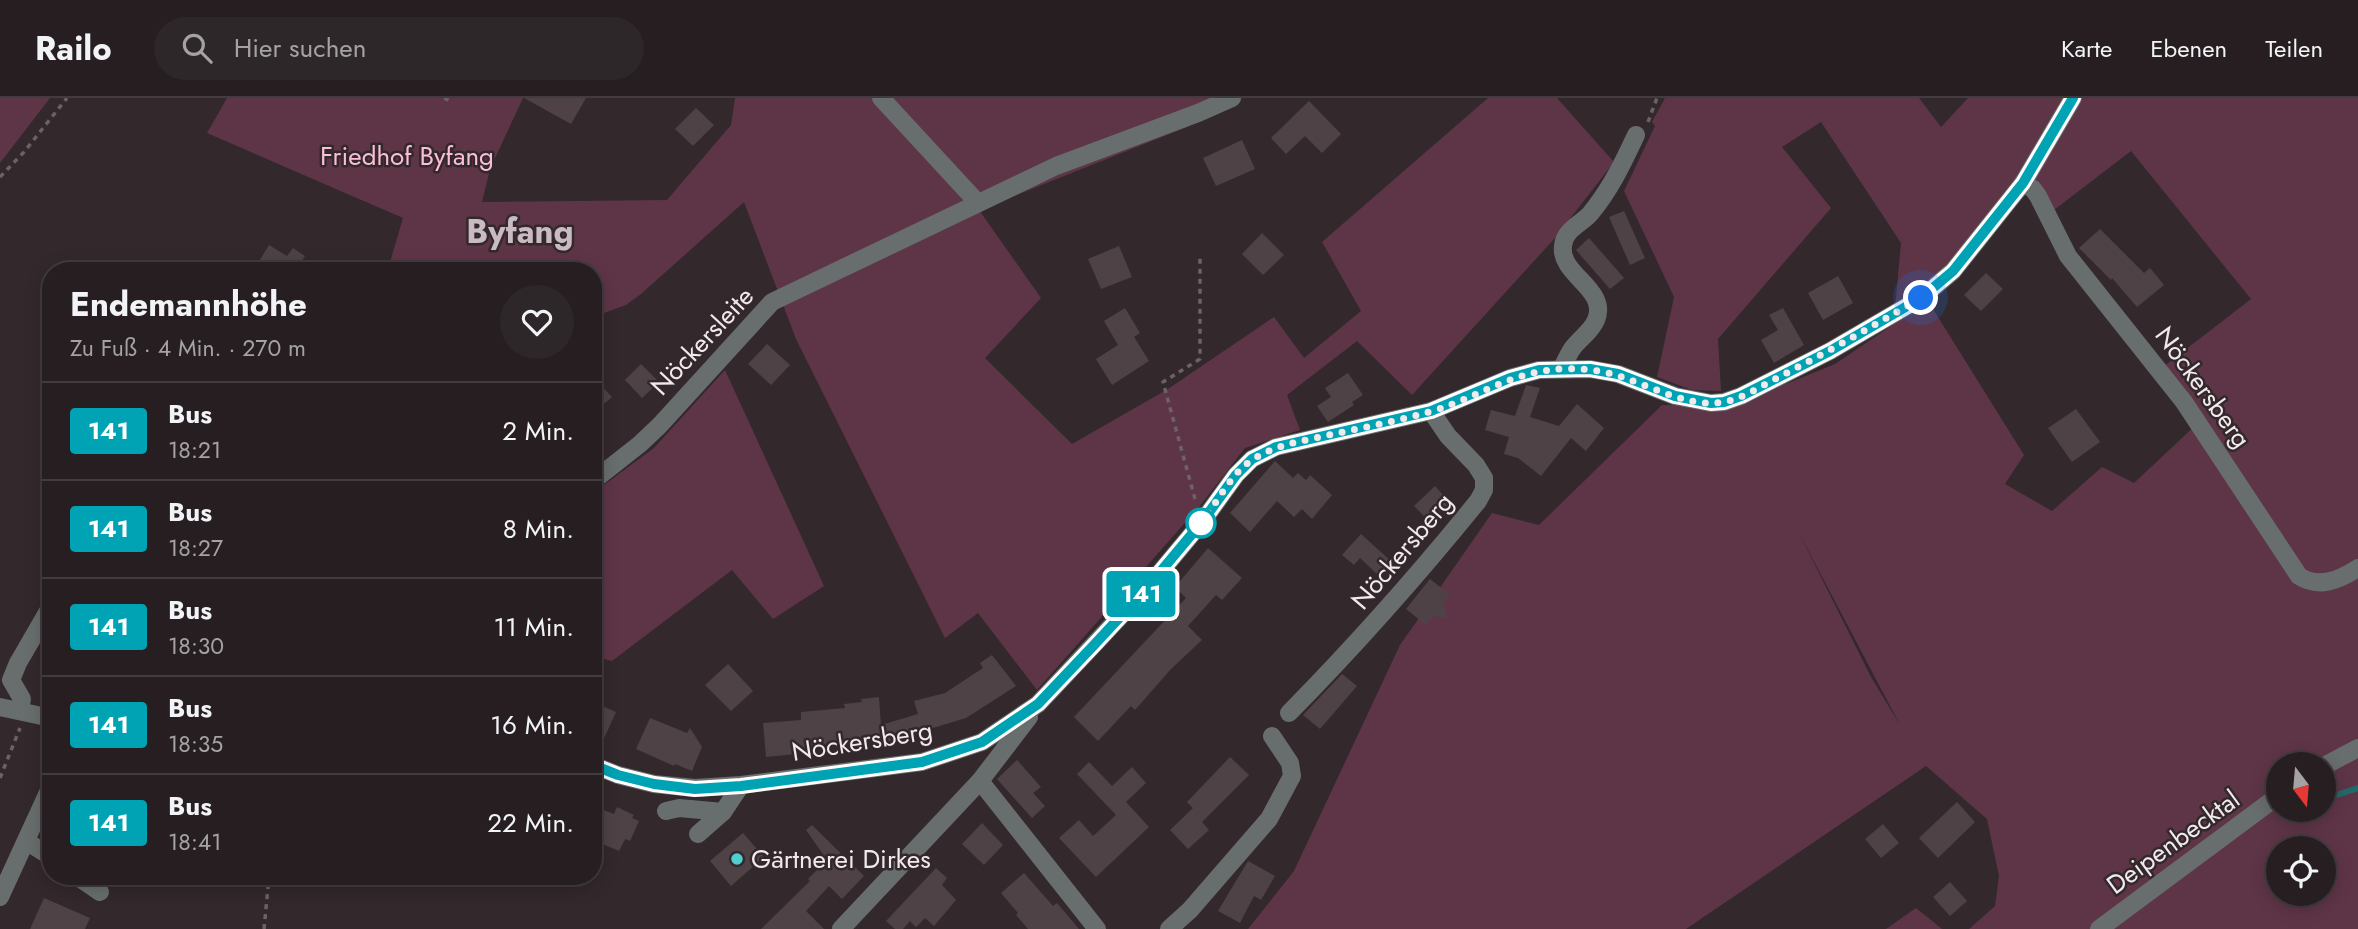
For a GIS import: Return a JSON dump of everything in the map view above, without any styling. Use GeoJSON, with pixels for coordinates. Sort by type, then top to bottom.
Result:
{"type":"FeatureCollection","features":[{"type":"Feature","properties":{"kind":"street"},"geometry":{"type":"LineString","coordinates":[[881,98],[978,203]]}},
{"type":"Feature","properties":{"kind":"street","name":"Nöckersleite"},"geometry":{"type":"LineString","coordinates":[[602,474],[660,425],[772,302],[1056,166],[1232,98]]}},
{"type":"Feature","properties":{"kind":"street","name":"Nöckersberg"},"geometry":{"type":"LineString","coordinates":[[602,769],[654,784],[695,789],[741,786],[922,762],[982,742],[1038,704],[1146,589],[1202,522],[1236,475],[1252,459],[1276,447],[1431,411],[1510,378],[1539,370],[1590,369],[1618,374],[1691,400],[1724,402],[1741,396],[1830,351],[1921,298],[1953,271],[2023,183],[2073,98]]}},
{"type":"Feature","properties":{"kind":"street"},"geometry":{"type":"LineString","coordinates":[[1562,369],[1572,348],[1597,319],[1597,304],[1592,293],[1564,260],[1562,246],[1567,234],[1608,191],[1636,135]]}},
{"type":"Feature","properties":{"kind":"street","name":"Nöckersberg"},"geometry":{"type":"LineString","coordinates":[[2023,183],[2038,196],[2068,256],[2184,402],[2299,576],[2324,584],[2358,568]]}},
{"type":"Feature","properties":{"kind":"street","name":"Nöckersberg"},"geometry":{"type":"LineString","coordinates":[[1289,713],[1403,592],[1478,501],[1484,490],[1484,478],[1476,466],[1448,436],[1431,411]]}},
{"type":"Feature","properties":{"kind":"street"},"geometry":{"type":"LineString","coordinates":[[20,710],[22,699],[11,680],[42,622]]}},
{"type":"Feature","properties":{"kind":"street"},"geometry":{"type":"LineString","coordinates":[[841,929],[980,781],[1038,704]]}},
{"type":"Feature","properties":{"kind":"street"},"geometry":{"type":"LineString","coordinates":[[0,707],[42,716]]}},
{"type":"Feature","properties":{"kind":"street"},"geometry":{"type":"LineString","coordinates":[[1169,929],[1190,910],[1269,819],[1292,776],[1290,762],[1272,736]]}},
{"type":"Feature","properties":{"kind":"street"},"geometry":{"type":"LineString","coordinates":[[2336,760],[2358,748]]}},
{"type":"Feature","properties":{"kind":"street"},"geometry":{"type":"LineString","coordinates":[[980,781],[1097,929]]}},
{"type":"Feature","properties":{"kind":"street"},"geometry":{"type":"LineString","coordinates":[[698,834],[723,812],[741,786]]}},
{"type":"Feature","properties":{"kind":"street","name":"Deipenbecktal"},"geometry":{"type":"LineString","coordinates":[[2099,929],[2266,805]]}},
{"type":"Feature","properties":{"kind":"street"},"geometry":{"type":"LineString","coordinates":[[0,897],[42,806]]}},
{"type":"Feature","properties":{"kind":"street"},"geometry":{"type":"LineString","coordinates":[[666,811],[679,808],[723,812]]}},
{"type":"Feature","properties":{"kind":"street"},"geometry":{"type":"LineString","coordinates":[[26,841],[42,851]]}},
{"type":"Feature","properties":{"kind":"street"},"geometry":{"type":"LineString","coordinates":[[90,885],[100,892]]}},
{"type":"Feature","properties":{"kind":"path"},"geometry":{"type":"LineString","coordinates":[[0,177],[24,152],[67,98]]}},
{"type":"Feature","properties":{"kind":"path"},"geometry":{"type":"LineString","coordinates":[[444,98],[450,101],[451,98]]}},
{"type":"Feature","properties":{"kind":"path"},"geometry":{"type":"LineString","coordinates":[[1200,256],[1200,359],[1163,382],[1202,522]]}},
{"type":"Feature","properties":{"kind":"path"},"geometry":{"type":"LineString","coordinates":[[0,778],[16,737]]}},
{"type":"Feature","properties":{"kind":"path"},"geometry":{"type":"LineString","coordinates":[[264,929],[269,885]]}},
{"type":"Feature","properties":{"kind":"green space"},"geometry":{"type":"Polygon","coordinates":[[[0,98],[50,98],[0,163],[0,98]]]}},
{"type":"Feature","properties":{"kind":"green space","name":"Friedhof Byfang"},"geometry":{"type":"Polygon","coordinates":[[[227,98],[523,98],[490,169],[482,202],[667,200],[731,125],[735,98],[1233,98],[1187,127],[979,210],[1041,298],[985,358],[1072,444],[1168,389],[1274,317],[1304,358],[1361,311],[1322,242],[1488,98],[1557,98],[1614,162],[1555,238],[1412,395],[1357,341],[1287,395],[1300,430],[1245,448],[1199,507],[1037,690],[978,613],[945,638],[796,339],[744,202],[641,294],[626,305],[602,314],[602,262],[390,262],[403,218],[207,133],[227,98]]]}},
{"type":"Feature","properties":{"kind":"green space"},"geometry":{"type":"Polygon","coordinates":[[[1665,98],[1919,98],[1941,127],[1968,98],[2064,98],[2020,184],[1921,293],[1895,308],[1901,243],[1821,122],[1782,147],[1831,208],[1718,339],[1721,391],[1692,390],[1657,377],[1674,297],[1624,191],[1655,126],[1652,122],[1665,98]]]}},
{"type":"Feature","properties":{"kind":"green space"},"geometry":{"type":"Polygon","coordinates":[[[2076,98],[2358,98],[2358,929],[1969,929],[1995,906],[1999,876],[1987,819],[1926,766],[1686,929],[1248,929],[1294,871],[1400,645],[1492,513],[1539,525],[1662,405],[1734,405],[1835,364],[1928,301],[2024,455],[2005,484],[2052,511],[2102,467],[2134,483],[2200,421],[2163,367],[2251,299],[2131,151],[2054,210],[2033,189],[2035,179],[2076,98]],[[1798,531],[1871,677],[1900,725],[1798,531]]]}},
{"type":"Feature","properties":{"kind":"green space"},"geometry":{"type":"Polygon","coordinates":[[[725,370],[824,586],[773,619],[732,570],[612,661],[602,658],[602,486],[654,448],[725,370]]]}},
{"type":"Feature","properties":{"kind":"green space"},"geometry":{"type":"Polygon","coordinates":[[[1916,908],[1942,929],[1886,929],[1916,908]]]}},
{"type":"Feature","properties":{"kind":"building"},"geometry":{"type":"Polygon","coordinates":[[[524,98],[586,98],[571,124],[524,98]]]}},
{"type":"Feature","properties":{"kind":"building"},"geometry":{"type":"Polygon","coordinates":[[[1309,101],[1341,134],[1322,153],[1305,136],[1286,154],[1271,138],[1309,101]]]}},
{"type":"Feature","properties":{"kind":"building"},"geometry":{"type":"Polygon","coordinates":[[[696,108],[714,125],[693,146],[675,129],[696,108]]]}},
{"type":"Feature","properties":{"kind":"building"},"geometry":{"type":"Polygon","coordinates":[[[1242,140],[1255,169],[1216,186],[1203,158],[1242,140]]]}},
{"type":"Feature","properties":{"kind":"building"},"geometry":{"type":"Polygon","coordinates":[[[1624,211],[1645,258],[1630,265],[1609,217],[1624,211]]]}},
{"type":"Feature","properties":{"kind":"building"},"geometry":{"type":"Polygon","coordinates":[[[2100,229],[2144,273],[2150,268],[2164,285],[2137,307],[2112,278],[2111,280],[2079,248],[2100,229]]]}},
{"type":"Feature","properties":{"kind":"building"},"geometry":{"type":"Polygon","coordinates":[[[1262,233],[1284,255],[1263,275],[1242,254],[1262,233]]]}},
{"type":"Feature","properties":{"kind":"building"},"geometry":{"type":"Polygon","coordinates":[[[1589,238],[1624,278],[1610,289],[1576,250],[1589,238]]]}},
{"type":"Feature","properties":{"kind":"building"},"geometry":{"type":"Polygon","coordinates":[[[269,245],[287,256],[293,248],[305,256],[301,262],[259,262],[269,245]]]}},
{"type":"Feature","properties":{"kind":"building"},"geometry":{"type":"Polygon","coordinates":[[[1119,246],[1132,277],[1101,289],[1088,259],[1119,246]]]}},
{"type":"Feature","properties":{"kind":"building"},"geometry":{"type":"Polygon","coordinates":[[[1986,273],[2003,289],[1981,311],[1964,295],[1986,273]]]}},
{"type":"Feature","properties":{"kind":"building"},"geometry":{"type":"Polygon","coordinates":[[[1838,276],[1853,303],[1823,320],[1808,293],[1838,276]]]}},
{"type":"Feature","properties":{"kind":"building"},"geometry":{"type":"Polygon","coordinates":[[[1125,308],[1140,333],[1134,337],[1149,361],[1112,385],[1096,359],[1118,345],[1104,321],[1125,308]]]}},
{"type":"Feature","properties":{"kind":"building"},"geometry":{"type":"Polygon","coordinates":[[[1783,308],[1804,345],[1774,363],[1761,340],[1778,330],[1769,315],[1783,308]]]}},
{"type":"Feature","properties":{"kind":"building"},"geometry":{"type":"Polygon","coordinates":[[[767,344],[790,365],[771,385],[748,364],[767,344]]]}},
{"type":"Feature","properties":{"kind":"building"},"geometry":{"type":"Polygon","coordinates":[[[641,364],[659,382],[642,398],[625,380],[641,364]]]}},
{"type":"Feature","properties":{"kind":"building"},"geometry":{"type":"Polygon","coordinates":[[[1348,373],[1363,395],[1352,402],[1354,405],[1328,422],[1317,406],[1331,397],[1325,388],[1348,373]]]}},
{"type":"Feature","properties":{"kind":"building"},"geometry":{"type":"Polygon","coordinates":[[[1526,385],[1540,388],[1530,417],[1559,426],[1577,404],[1604,428],[1586,451],[1571,438],[1541,476],[1518,458],[1504,454],[1509,437],[1485,430],[1491,410],[1515,416],[1526,385]]]}},
{"type":"Feature","properties":{"kind":"building"},"geometry":{"type":"Polygon","coordinates":[[[602,386],[612,397],[602,405],[602,386]]]}},
{"type":"Feature","properties":{"kind":"building"},"geometry":{"type":"Polygon","coordinates":[[[2076,409],[2100,442],[2072,462],[2048,428],[2076,409]]]}},
{"type":"Feature","properties":{"kind":"building"},"geometry":{"type":"Polygon","coordinates":[[[1275,461],[1293,478],[1298,473],[1306,480],[1310,475],[1332,495],[1312,519],[1302,509],[1294,517],[1277,501],[1250,532],[1230,513],[1275,461]]]}},
{"type":"Feature","properties":{"kind":"building"},"geometry":{"type":"Polygon","coordinates":[[[1435,486],[1450,503],[1430,522],[1414,506],[1435,486]]]}},
{"type":"Feature","properties":{"kind":"building"},"geometry":{"type":"Polygon","coordinates":[[[1361,534],[1392,562],[1379,576],[1360,558],[1354,565],[1342,555],[1361,534]]]}},
{"type":"Feature","properties":{"kind":"building"},"geometry":{"type":"Polygon","coordinates":[[[1208,548],[1242,578],[1222,600],[1216,595],[1188,626],[1202,640],[1171,669],[1135,710],[1131,706],[1098,741],[1074,717],[1186,598],[1175,587],[1208,548]]]}},
{"type":"Feature","properties":{"kind":"building"},"geometry":{"type":"Polygon","coordinates":[[[1430,579],[1450,595],[1443,604],[1448,618],[1433,616],[1426,625],[1406,609],[1430,579]]]}},
{"type":"Feature","properties":{"kind":"building"},"geometry":{"type":"Polygon","coordinates":[[[992,655],[1016,686],[966,718],[883,743],[882,733],[882,736],[848,739],[848,743],[831,747],[796,750],[796,754],[766,757],[763,723],[801,720],[801,712],[845,708],[844,704],[879,697],[881,725],[918,714],[914,701],[945,693],[983,668],[980,663],[992,655]]]}},
{"type":"Feature","properties":{"kind":"building"},"geometry":{"type":"Polygon","coordinates":[[[728,664],[753,691],[731,711],[705,685],[728,664]]]}},
{"type":"Feature","properties":{"kind":"building"},"geometry":{"type":"Polygon","coordinates":[[[1342,674],[1357,686],[1320,729],[1303,715],[1342,674]]]}},
{"type":"Feature","properties":{"kind":"building"},"geometry":{"type":"Polygon","coordinates":[[[602,706],[616,712],[602,743],[602,706]]]}},
{"type":"Feature","properties":{"kind":"building"},"geometry":{"type":"Polygon","coordinates":[[[650,718],[687,733],[690,728],[702,747],[692,771],[636,749],[650,718]]]}},
{"type":"Feature","properties":{"kind":"building"},"geometry":{"type":"Polygon","coordinates":[[[1230,757],[1249,775],[1202,822],[1209,830],[1188,849],[1170,830],[1193,808],[1187,802],[1230,757]]]}},
{"type":"Feature","properties":{"kind":"building"},"geometry":{"type":"Polygon","coordinates":[[[1017,760],[1041,787],[1033,793],[1045,806],[1032,818],[997,779],[1017,760]]]}},
{"type":"Feature","properties":{"kind":"building"},"geometry":{"type":"Polygon","coordinates":[[[1089,762],[1112,786],[1132,767],[1146,783],[1126,802],[1149,827],[1096,877],[1059,838],[1079,820],[1093,836],[1116,815],[1077,774],[1089,762]]]}},
{"type":"Feature","properties":{"kind":"building"},"geometry":{"type":"Polygon","coordinates":[[[1957,802],[1975,822],[1938,858],[1919,838],[1957,802]]]}},
{"type":"Feature","properties":{"kind":"building"},"geometry":{"type":"Polygon","coordinates":[[[617,807],[634,815],[632,818],[639,821],[630,841],[625,839],[619,851],[602,844],[602,809],[614,814],[617,807]]]}},
{"type":"Feature","properties":{"kind":"building"},"geometry":{"type":"Polygon","coordinates":[[[982,823],[1003,845],[984,865],[962,844],[982,823]]]}},
{"type":"Feature","properties":{"kind":"building"},"geometry":{"type":"Polygon","coordinates":[[[1883,824],[1899,843],[1881,858],[1865,839],[1883,824]]]}},
{"type":"Feature","properties":{"kind":"building"},"geometry":{"type":"Polygon","coordinates":[[[812,825],[864,876],[842,899],[829,886],[806,911],[824,929],[761,929],[810,881],[808,879],[827,860],[806,830],[812,825]]]}},
{"type":"Feature","properties":{"kind":"building","name":"Gärtnerei Dirkes"},"geometry":{"type":"Polygon","coordinates":[[[743,833],[764,857],[731,886],[710,861],[743,833]]]}},
{"type":"Feature","properties":{"kind":"building"},"geometry":{"type":"Polygon","coordinates":[[[1248,861],[1275,876],[1261,900],[1254,896],[1240,923],[1218,911],[1248,861]]]}},
{"type":"Feature","properties":{"kind":"building"},"geometry":{"type":"Polygon","coordinates":[[[936,868],[947,878],[942,885],[956,900],[934,926],[925,918],[916,927],[910,921],[903,929],[895,929],[886,921],[936,868]]]}},
{"type":"Feature","properties":{"kind":"building"},"geometry":{"type":"Polygon","coordinates":[[[1024,873],[1053,906],[1057,903],[1079,929],[1028,929],[1001,893],[1024,873]]]}},
{"type":"Feature","properties":{"kind":"building"},"geometry":{"type":"Polygon","coordinates":[[[1950,882],[1967,901],[1950,916],[1933,897],[1950,882]]]}},
{"type":"Feature","properties":{"kind":"building"},"geometry":{"type":"Polygon","coordinates":[[[44,898],[90,918],[85,929],[30,929],[44,898]]]}},
{"type":"Feature","properties":{"kind":"waterway"},"geometry":{"type":"LineString","coordinates":[[2336,795],[2358,788]]}},
{"type":"Feature","properties":{"kind":"bus line","name":"141"},"geometry":{"type":"LineString","coordinates":[[602,769],[654,784],[695,789],[741,786],[922,762],[982,742],[1038,704],[1146,589],[1202,522],[1236,475],[1252,459],[1276,447],[1431,411],[1510,378],[1539,370],[1590,369],[1618,374],[1675,396],[1711,403],[1741,396],[1830,351],[1921,298],[1953,271],[2023,183],[2073,98]]}},
{"type":"Feature","properties":{"kind":"place","name":"Gärtnerei Dirkes"},"geometry":{"type":"Point","coordinates":[737,859]}},
{"type":"Feature","properties":{"kind":"district","name":"Byfang"},"geometry":{"type":"Point","coordinates":[520,231]}},
{"type":"Feature","properties":{"kind":"route"},"geometry":{"type":"LineString","coordinates":[[1201,523],[1236,475],[1252,459],[1276,447],[1431,411],[1510,378],[1539,370],[1590,369],[1618,374],[1691,400],[1724,402],[1830,351],[1921,298]]}}]}
